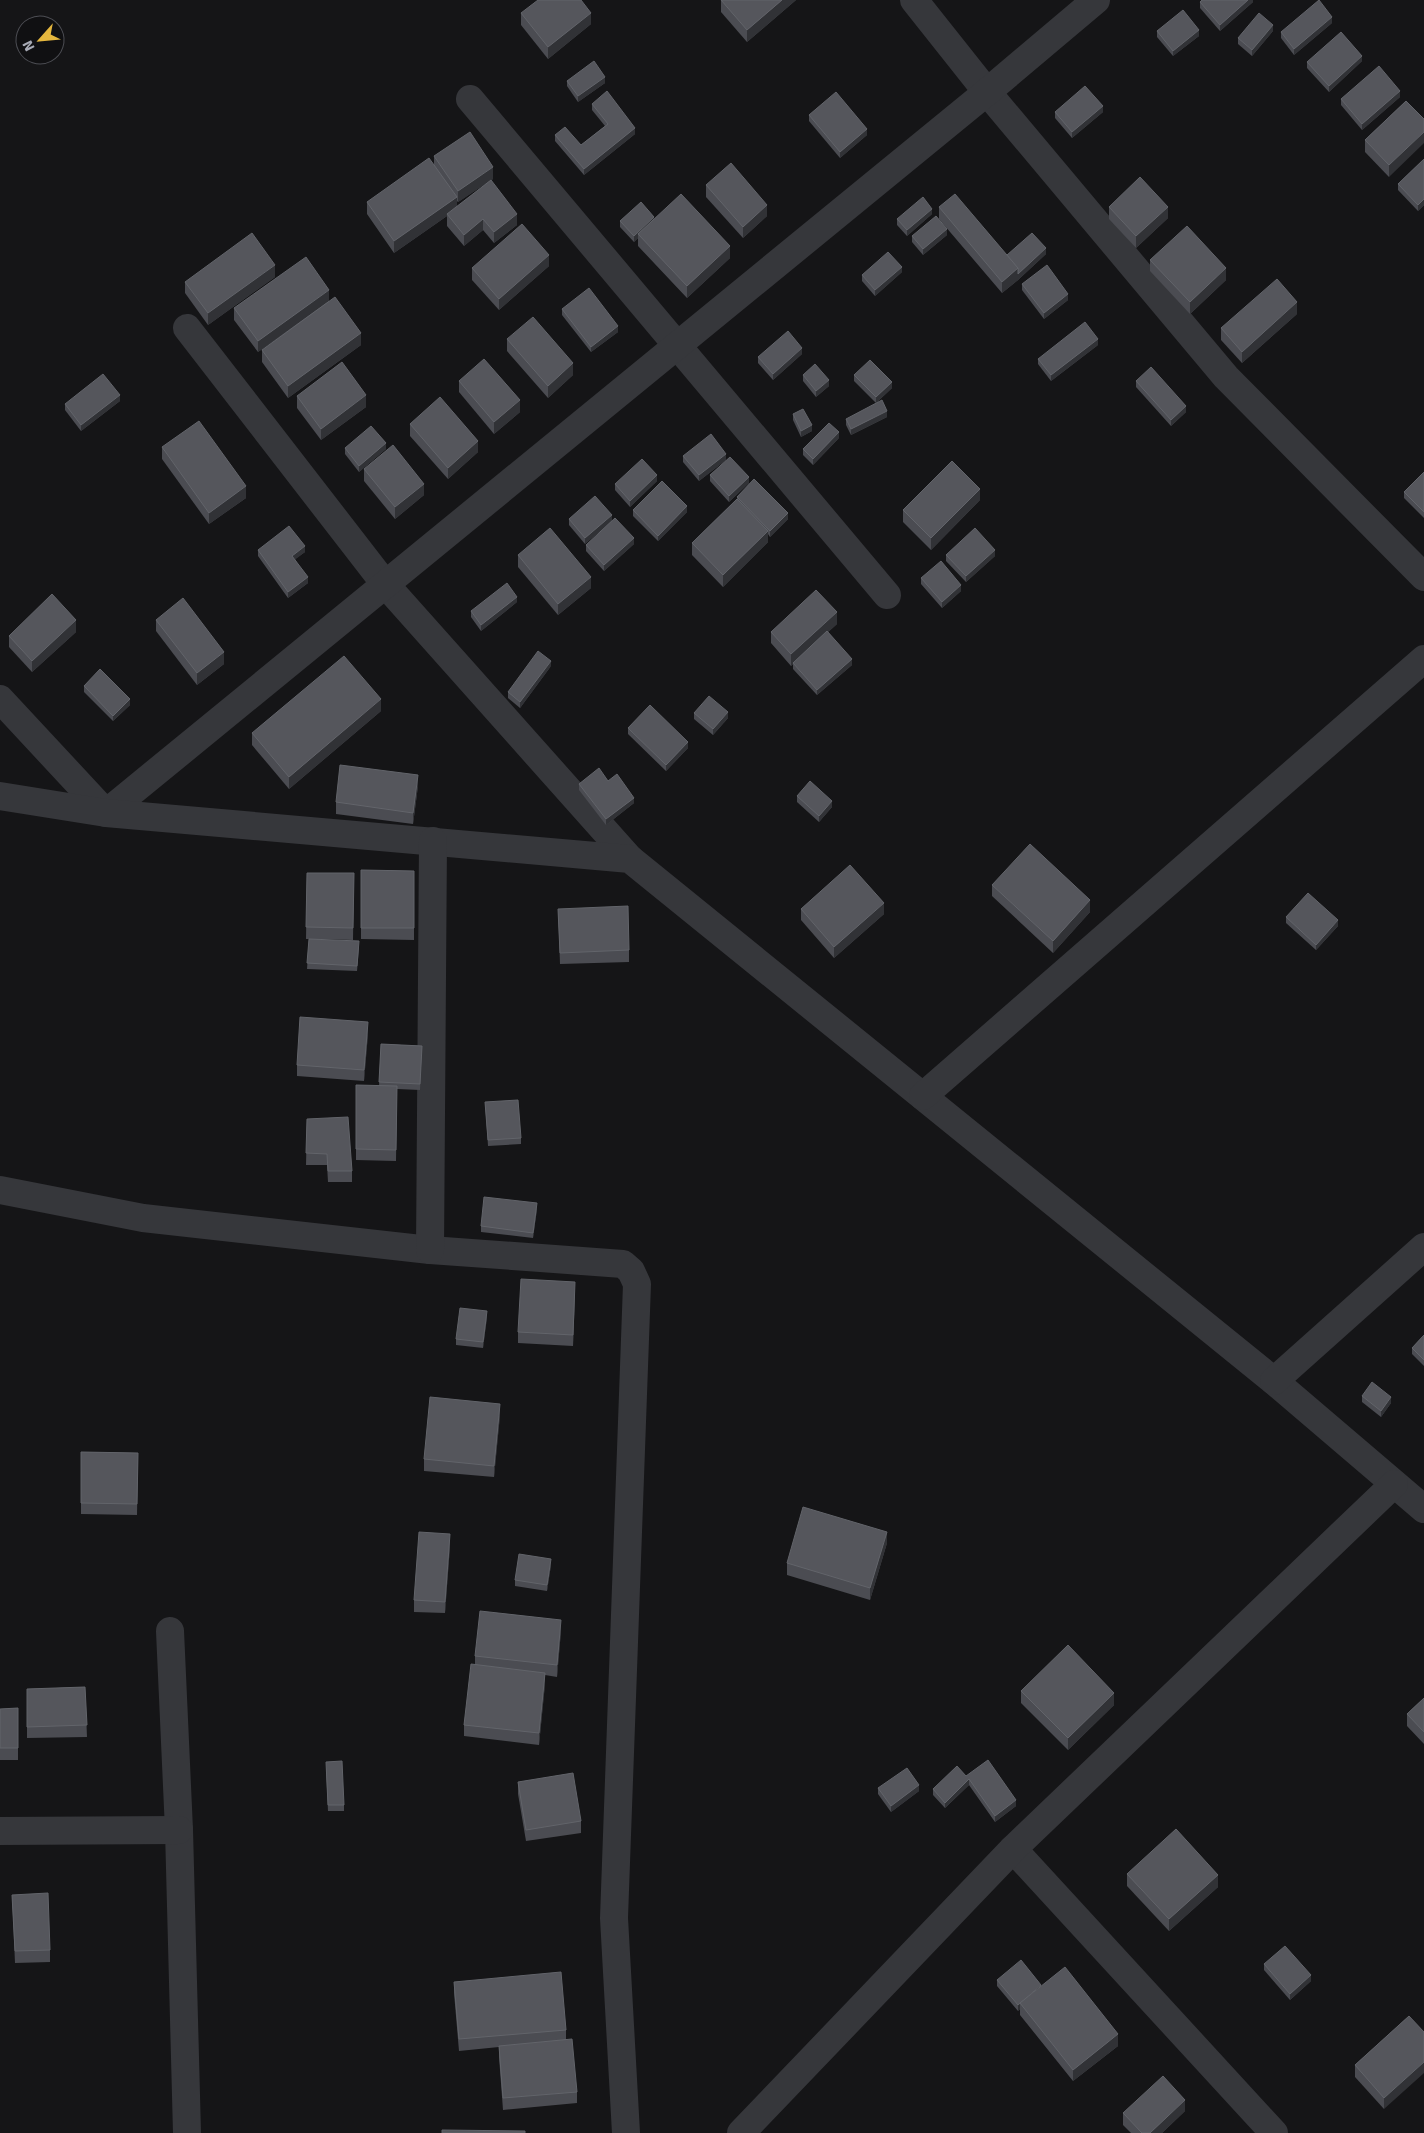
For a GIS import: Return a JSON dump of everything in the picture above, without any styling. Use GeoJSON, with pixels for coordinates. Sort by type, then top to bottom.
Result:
{"type":"FeatureCollection","features":[{"type":"Feature","properties":{"kind":"street"},"geometry":{"type":"LineString","coordinates":[[914,0],[987,92],[1226,377],[1424,577]]}},
{"type":"Feature","properties":{"kind":"street"},"geometry":{"type":"LineString","coordinates":[[106,813],[987,92],[1096,0]]}},
{"type":"Feature","properties":{"kind":"street"},"geometry":{"type":"LineString","coordinates":[[470,99],[887,595]]}},
{"type":"Feature","properties":{"kind":"street"},"geometry":{"type":"LineString","coordinates":[[187,328],[385,584],[630,859],[1274,1381],[1424,1509]]}},
{"type":"Feature","properties":{"kind":"street"},"geometry":{"type":"LineString","coordinates":[[923,1096],[1424,659]]}},
{"type":"Feature","properties":{"kind":"street"},"geometry":{"type":"LineString","coordinates":[[0,699],[106,813]]}},
{"type":"Feature","properties":{"kind":"street"},"geometry":{"type":"LineString","coordinates":[[0,796],[106,813],[630,859]]}},
{"type":"Feature","properties":{"kind":"street"},"geometry":{"type":"LineString","coordinates":[[430,1250],[433,841]]}},
{"type":"Feature","properties":{"kind":"street"},"geometry":{"type":"LineString","coordinates":[[0,1190],[143,1218],[430,1250],[623,1264],[631,1271],[637,1284],[614,1918],[626,2133]]}},
{"type":"Feature","properties":{"kind":"street"},"geometry":{"type":"LineString","coordinates":[[1274,1381],[1424,1247]]}},
{"type":"Feature","properties":{"kind":"street"},"geometry":{"type":"LineString","coordinates":[[741,2133],[1013,1848],[1394,1484]]}},
{"type":"Feature","properties":{"kind":"street"},"geometry":{"type":"LineString","coordinates":[[170,1631],[179,1830],[187,2133]]}},
{"type":"Feature","properties":{"kind":"street"},"geometry":{"type":"LineString","coordinates":[[0,1831],[179,1830]]}},
{"type":"Feature","properties":{"kind":"street"},"geometry":{"type":"LineString","coordinates":[[1013,1848],[1274,2133]]}},
{"type":"Feature","properties":{"kind":"building"},"geometry":{"type":"Polygon","coordinates":[[[538,0],[581,0],[591,13],[548,47],[521,13],[538,0]]]}},
{"type":"Feature","properties":{"kind":"building"},"geometry":{"type":"Polygon","coordinates":[[[721,0],[782,0],[747,30],[721,0]]]}},
{"type":"Feature","properties":{"kind":"building"},"geometry":{"type":"Polygon","coordinates":[[[1202,0],[1248,0],[1220,25],[1200,2],[1202,0]]]}},
{"type":"Feature","properties":{"kind":"building"},"geometry":{"type":"Polygon","coordinates":[[[1319,0],[1332,17],[1294,49],[1281,32],[1319,0]]]}},
{"type":"Feature","properties":{"kind":"building"},"geometry":{"type":"Polygon","coordinates":[[[1183,10],[1199,30],[1173,51],[1157,31],[1183,10]]]}},
{"type":"Feature","properties":{"kind":"building"},"geometry":{"type":"Polygon","coordinates":[[[1259,13],[1273,25],[1252,50],[1238,38],[1259,13]]]}},
{"type":"Feature","properties":{"kind":"building"},"geometry":{"type":"Polygon","coordinates":[[[1341,32],[1362,56],[1329,86],[1307,62],[1341,32]]]}},
{"type":"Feature","properties":{"kind":"building"},"geometry":{"type":"Polygon","coordinates":[[[594,61],[605,77],[578,96],[567,81],[594,61]]]}},
{"type":"Feature","properties":{"kind":"building"},"geometry":{"type":"Polygon","coordinates":[[[1379,66],[1400,91],[1362,124],[1341,99],[1379,66]]]}},
{"type":"Feature","properties":{"kind":"building"},"geometry":{"type":"Polygon","coordinates":[[[1085,86],[1103,106],[1072,132],[1055,112],[1085,86]]]}},
{"type":"Feature","properties":{"kind":"building"},"geometry":{"type":"Polygon","coordinates":[[[607,91],[635,128],[584,169],[555,135],[565,127],[581,145],[608,124],[592,104],[607,91]]]}},
{"type":"Feature","properties":{"kind":"building"},"geometry":{"type":"Polygon","coordinates":[[[836,92],[867,129],[840,152],[809,115],[836,92]]]}},
{"type":"Feature","properties":{"kind":"building"},"geometry":{"type":"Polygon","coordinates":[[[1406,101],[1424,119],[1424,132],[1389,165],[1365,140],[1406,101]]]}},
{"type":"Feature","properties":{"kind":"building"},"geometry":{"type":"Polygon","coordinates":[[[470,132],[493,167],[458,191],[434,156],[470,132]]]}},
{"type":"Feature","properties":{"kind":"building"},"geometry":{"type":"Polygon","coordinates":[[[429,158],[457,197],[394,241],[367,202],[429,158]]]}},
{"type":"Feature","properties":{"kind":"building"},"geometry":{"type":"Polygon","coordinates":[[[1424,159],[1424,199],[1418,205],[1398,184],[1424,159]]]}},
{"type":"Feature","properties":{"kind":"building"},"geometry":{"type":"Polygon","coordinates":[[[731,163],[767,205],[743,227],[706,185],[731,163]]]}},
{"type":"Feature","properties":{"kind":"building"},"geometry":{"type":"Polygon","coordinates":[[[1140,177],[1168,207],[1136,236],[1109,207],[1140,177]]]}},
{"type":"Feature","properties":{"kind":"building"},"geometry":{"type":"Polygon","coordinates":[[[491,180],[517,214],[494,232],[483,219],[464,235],[447,214],[491,180]]]}},
{"type":"Feature","properties":{"kind":"building"},"geometry":{"type":"Polygon","coordinates":[[[681,194],[730,246],[687,286],[638,234],[681,194]]]}},
{"type":"Feature","properties":{"kind":"building"},"geometry":{"type":"Polygon","coordinates":[[[955,194],[1018,268],[1002,282],[939,207],[955,194]]]}},
{"type":"Feature","properties":{"kind":"building"},"geometry":{"type":"Polygon","coordinates":[[[923,197],[932,209],[907,230],[897,219],[923,197]]]}},
{"type":"Feature","properties":{"kind":"building"},"geometry":{"type":"Polygon","coordinates":[[[641,202],[654,217],[634,236],[620,221],[641,202]]]}},
{"type":"Feature","properties":{"kind":"building"},"geometry":{"type":"Polygon","coordinates":[[[936,216],[947,229],[923,249],[912,236],[936,216]]]}},
{"type":"Feature","properties":{"kind":"building"},"geometry":{"type":"Polygon","coordinates":[[[522,224],[549,255],[499,299],[472,268],[522,224]]]}},
{"type":"Feature","properties":{"kind":"building"},"geometry":{"type":"Polygon","coordinates":[[[1187,226],[1226,268],[1190,302],[1150,260],[1187,226]]]}},
{"type":"Feature","properties":{"kind":"building"},"geometry":{"type":"Polygon","coordinates":[[[252,233],[275,265],[208,313],[185,282],[252,233]]]}},
{"type":"Feature","properties":{"kind":"building"},"geometry":{"type":"Polygon","coordinates":[[[1032,233],[1046,248],[1018,274],[1018,268],[1007,255],[1032,233]]]}},
{"type":"Feature","properties":{"kind":"building"},"geometry":{"type":"Polygon","coordinates":[[[888,252],[902,267],[875,290],[862,275],[888,252]]]}},
{"type":"Feature","properties":{"kind":"building"},"geometry":{"type":"Polygon","coordinates":[[[306,257],[329,290],[258,341],[234,308],[306,257]]]}},
{"type":"Feature","properties":{"kind":"building"},"geometry":{"type":"Polygon","coordinates":[[[1047,265],[1068,294],[1044,313],[1022,284],[1047,265]]]}},
{"type":"Feature","properties":{"kind":"building"},"geometry":{"type":"Polygon","coordinates":[[[1277,279],[1297,302],[1242,352],[1221,328],[1277,279]]]}},
{"type":"Feature","properties":{"kind":"building"},"geometry":{"type":"Polygon","coordinates":[[[589,288],[618,326],[591,347],[562,309],[589,288]]]}},
{"type":"Feature","properties":{"kind":"building"},"geometry":{"type":"Polygon","coordinates":[[[335,297],[361,333],[288,386],[262,350],[335,297]]]}},
{"type":"Feature","properties":{"kind":"building"},"geometry":{"type":"Polygon","coordinates":[[[533,317],[573,363],[548,386],[507,339],[533,317]]]}},
{"type":"Feature","properties":{"kind":"building"},"geometry":{"type":"Polygon","coordinates":[[[1085,322],[1098,339],[1051,375],[1038,359],[1085,322]]]}},
{"type":"Feature","properties":{"kind":"building"},"geometry":{"type":"Polygon","coordinates":[[[788,331],[802,348],[773,374],[758,357],[788,331]]]}},
{"type":"Feature","properties":{"kind":"building"},"geometry":{"type":"Polygon","coordinates":[[[484,359],[520,400],[494,422],[459,381],[484,359]]]}},
{"type":"Feature","properties":{"kind":"building"},"geometry":{"type":"Polygon","coordinates":[[[870,360],[892,382],[876,397],[854,375],[870,360]]]}},
{"type":"Feature","properties":{"kind":"building"},"geometry":{"type":"Polygon","coordinates":[[[342,362],[366,395],[321,429],[297,396],[342,362]]]}},
{"type":"Feature","properties":{"kind":"building"},"geometry":{"type":"Polygon","coordinates":[[[815,364],[829,380],[816,391],[803,375],[815,364]]]}},
{"type":"Feature","properties":{"kind":"building"},"geometry":{"type":"Polygon","coordinates":[[[1151,367],[1186,406],[1171,420],[1136,381],[1151,367]]]}},
{"type":"Feature","properties":{"kind":"building"},"geometry":{"type":"Polygon","coordinates":[[[103,374],[120,395],[81,425],[65,404],[103,374]]]}},
{"type":"Feature","properties":{"kind":"building"},"geometry":{"type":"Polygon","coordinates":[[[440,397],[478,441],[448,468],[410,424],[440,397]]]}},
{"type":"Feature","properties":{"kind":"building"},"geometry":{"type":"Polygon","coordinates":[[[882,400],[887,411],[851,429],[846,419],[882,400]]]}},
{"type":"Feature","properties":{"kind":"building"},"geometry":{"type":"Polygon","coordinates":[[[803,409],[812,425],[801,431],[793,414],[803,409]]]}},
{"type":"Feature","properties":{"kind":"building"},"geometry":{"type":"Polygon","coordinates":[[[199,421],[246,486],[209,513],[162,447],[199,421]]]}},
{"type":"Feature","properties":{"kind":"building"},"geometry":{"type":"Polygon","coordinates":[[[829,423],[839,432],[813,459],[803,449],[829,423]]]}},
{"type":"Feature","properties":{"kind":"building"},"geometry":{"type":"Polygon","coordinates":[[[371,426],[386,443],[359,466],[345,448],[371,426]]]}},
{"type":"Feature","properties":{"kind":"building"},"geometry":{"type":"Polygon","coordinates":[[[711,434],[726,454],[699,475],[683,456],[711,434]]]}},
{"type":"Feature","properties":{"kind":"building"},"geometry":{"type":"Polygon","coordinates":[[[393,445],[424,484],[395,507],[364,469],[393,445]]]}},
{"type":"Feature","properties":{"kind":"building"},"geometry":{"type":"Polygon","coordinates":[[[730,457],[749,477],[729,496],[710,475],[730,457]]]}},
{"type":"Feature","properties":{"kind":"building"},"geometry":{"type":"Polygon","coordinates":[[[642,459],[657,475],[630,501],[615,484],[642,459]]]}},
{"type":"Feature","properties":{"kind":"building"},"geometry":{"type":"Polygon","coordinates":[[[952,461],[980,489],[931,538],[903,510],[952,461]]]}},
{"type":"Feature","properties":{"kind":"building"},"geometry":{"type":"Polygon","coordinates":[[[1424,472],[1424,512],[1404,492],[1424,472]]]}},
{"type":"Feature","properties":{"kind":"building"},"geometry":{"type":"Polygon","coordinates":[[[754,479],[788,513],[770,531],[737,497],[754,479]]]}},
{"type":"Feature","properties":{"kind":"building"},"geometry":{"type":"Polygon","coordinates":[[[662,481],[687,506],[658,536],[633,510],[662,481]]]}},
{"type":"Feature","properties":{"kind":"building"},"geometry":{"type":"Polygon","coordinates":[[[595,496],[612,515],[585,538],[569,519],[595,496]]]}},
{"type":"Feature","properties":{"kind":"building"},"geometry":{"type":"Polygon","coordinates":[[[737,499],[768,531],[723,575],[692,543],[737,499]]]}},
{"type":"Feature","properties":{"kind":"building"},"geometry":{"type":"Polygon","coordinates":[[[615,518],[634,538],[604,565],[586,545],[615,518]]]}},
{"type":"Feature","properties":{"kind":"building"},"geometry":{"type":"Polygon","coordinates":[[[289,526],[305,546],[292,556],[308,577],[288,592],[258,550],[289,526]]]}},
{"type":"Feature","properties":{"kind":"building"},"geometry":{"type":"Polygon","coordinates":[[[550,528],[591,577],[558,604],[518,555],[550,528]]]}},
{"type":"Feature","properties":{"kind":"building"},"geometry":{"type":"Polygon","coordinates":[[[975,528],[995,550],[966,576],[946,555],[975,528]]]}},
{"type":"Feature","properties":{"kind":"building"},"geometry":{"type":"Polygon","coordinates":[[[941,561],[961,585],[942,602],[921,578],[941,561]]]}},
{"type":"Feature","properties":{"kind":"building"},"geometry":{"type":"Polygon","coordinates":[[[507,583],[517,597],[481,625],[471,611],[507,583]]]}},
{"type":"Feature","properties":{"kind":"building"},"geometry":{"type":"Polygon","coordinates":[[[816,590],[837,612],[791,654],[771,632],[816,590]]]}},
{"type":"Feature","properties":{"kind":"building"},"geometry":{"type":"Polygon","coordinates":[[[52,594],[76,620],[32,661],[9,636],[52,594]]]}},
{"type":"Feature","properties":{"kind":"building"},"geometry":{"type":"Polygon","coordinates":[[[183,598],[224,652],[197,673],[156,620],[183,598]]]}},
{"type":"Feature","properties":{"kind":"building"},"geometry":{"type":"Polygon","coordinates":[[[827,631],[852,659],[817,690],[793,663],[827,631]]]}},
{"type":"Feature","properties":{"kind":"building"},"geometry":{"type":"Polygon","coordinates":[[[538,651],[551,661],[520,702],[508,692],[538,651]]]}},
{"type":"Feature","properties":{"kind":"building"},"geometry":{"type":"Polygon","coordinates":[[[344,656],[381,699],[289,777],[252,733],[344,656]]]}},
{"type":"Feature","properties":{"kind":"building"},"geometry":{"type":"Polygon","coordinates":[[[100,669],[130,699],[113,716],[84,686],[100,669]]]}},
{"type":"Feature","properties":{"kind":"building"},"geometry":{"type":"Polygon","coordinates":[[[709,696],[728,712],[713,729],[694,713],[709,696]]]}},
{"type":"Feature","properties":{"kind":"building"},"geometry":{"type":"Polygon","coordinates":[[[650,705],[688,742],[666,765],[628,728],[650,705]]]}},
{"type":"Feature","properties":{"kind":"building"},"geometry":{"type":"Polygon","coordinates":[[[340,765],[418,775],[413,813],[336,802],[340,765]]]}},
{"type":"Feature","properties":{"kind":"building"},"geometry":{"type":"Polygon","coordinates":[[[599,768],[608,781],[617,774],[634,798],[606,819],[579,784],[599,768]]]}},
{"type":"Feature","properties":{"kind":"building"},"geometry":{"type":"Polygon","coordinates":[[[810,781],[832,801],[819,816],[797,796],[810,781]]]}},
{"type":"Feature","properties":{"kind":"building"},"geometry":{"type":"Polygon","coordinates":[[[1030,844],[1090,900],[1053,941],[992,885],[1030,844]]]}},
{"type":"Feature","properties":{"kind":"building"},"geometry":{"type":"Polygon","coordinates":[[[850,865],[884,903],[834,947],[801,909],[850,865]]]}},
{"type":"Feature","properties":{"kind":"building"},"geometry":{"type":"Polygon","coordinates":[[[361,870],[414,871],[414,928],[361,928],[361,870]]]}},
{"type":"Feature","properties":{"kind":"building"},"geometry":{"type":"Polygon","coordinates":[[[307,873],[354,873],[353,928],[306,927],[307,873]]]}},
{"type":"Feature","properties":{"kind":"building"},"geometry":{"type":"Polygon","coordinates":[[[1308,893],[1338,920],[1316,945],[1286,917],[1308,893]]]}},
{"type":"Feature","properties":{"kind":"building"},"geometry":{"type":"Polygon","coordinates":[[[628,906],[629,950],[560,953],[558,909],[628,906]]]}},
{"type":"Feature","properties":{"kind":"building"},"geometry":{"type":"Polygon","coordinates":[[[309,939],[359,941],[357,966],[307,963],[309,939]]]}},
{"type":"Feature","properties":{"kind":"building"},"geometry":{"type":"Polygon","coordinates":[[[300,1017],[368,1022],[364,1070],[297,1065],[300,1017]]]}},
{"type":"Feature","properties":{"kind":"building"},"geometry":{"type":"Polygon","coordinates":[[[381,1044],[422,1046],[420,1084],[379,1082],[381,1044]]]}},
{"type":"Feature","properties":{"kind":"building"},"geometry":{"type":"Polygon","coordinates":[[[356,1085],[397,1086],[396,1150],[356,1149],[356,1085]]]}},
{"type":"Feature","properties":{"kind":"building"},"geometry":{"type":"Polygon","coordinates":[[[518,1100],[521,1138],[488,1140],[485,1102],[518,1100]]]}},
{"type":"Feature","properties":{"kind":"building"},"geometry":{"type":"Polygon","coordinates":[[[348,1117],[352,1171],[328,1171],[327,1154],[306,1153],[307,1119],[348,1117]]]}},
{"type":"Feature","properties":{"kind":"building"},"geometry":{"type":"Polygon","coordinates":[[[484,1197],[537,1203],[533,1233],[481,1226],[484,1197]]]}},
{"type":"Feature","properties":{"kind":"building"},"geometry":{"type":"Polygon","coordinates":[[[521,1279],[575,1282],[573,1335],[518,1332],[521,1279]]]}},
{"type":"Feature","properties":{"kind":"building"},"geometry":{"type":"Polygon","coordinates":[[[460,1308],[487,1311],[483,1342],[456,1339],[460,1308]]]}},
{"type":"Feature","properties":{"kind":"building"},"geometry":{"type":"Polygon","coordinates":[[[1424,1335],[1424,1360],[1412,1348],[1424,1335]]]}},
{"type":"Feature","properties":{"kind":"building"},"geometry":{"type":"Polygon","coordinates":[[[1372,1382],[1391,1397],[1381,1411],[1362,1396],[1372,1382]]]}},
{"type":"Feature","properties":{"kind":"building"},"geometry":{"type":"Polygon","coordinates":[[[430,1397],[500,1404],[494,1466],[424,1459],[430,1397]]]}},
{"type":"Feature","properties":{"kind":"building"},"geometry":{"type":"Polygon","coordinates":[[[81,1452],[138,1453],[137,1504],[81,1503],[81,1452]]]}},
{"type":"Feature","properties":{"kind":"building"},"geometry":{"type":"Polygon","coordinates":[[[803,1507],[887,1532],[870,1588],[787,1563],[803,1507]]]}},
{"type":"Feature","properties":{"kind":"building"},"geometry":{"type":"Polygon","coordinates":[[[419,1532],[450,1534],[445,1602],[414,1600],[419,1532]]]}},
{"type":"Feature","properties":{"kind":"building"},"geometry":{"type":"Polygon","coordinates":[[[519,1554],[551,1559],[547,1585],[515,1580],[519,1554]]]}},
{"type":"Feature","properties":{"kind":"building"},"geometry":{"type":"Polygon","coordinates":[[[480,1611],[561,1620],[557,1665],[475,1656],[480,1611]]]}},
{"type":"Feature","properties":{"kind":"building"},"geometry":{"type":"Polygon","coordinates":[[[1068,1645],[1114,1693],[1068,1738],[1021,1691],[1068,1645]]]}},
{"type":"Feature","properties":{"kind":"building"},"geometry":{"type":"Polygon","coordinates":[[[471,1664],[545,1673],[539,1733],[464,1725],[471,1664]]]}},
{"type":"Feature","properties":{"kind":"building"},"geometry":{"type":"Polygon","coordinates":[[[85,1687],[87,1725],[27,1727],[27,1689],[85,1687]]]}},
{"type":"Feature","properties":{"kind":"building"},"geometry":{"type":"Polygon","coordinates":[[[1424,1698],[1424,1732],[1407,1714],[1424,1698]]]}},
{"type":"Feature","properties":{"kind":"building"},"geometry":{"type":"Polygon","coordinates":[[[18,1708],[18,1748],[0,1748],[0,1709],[18,1708]]]}},
{"type":"Feature","properties":{"kind":"building"},"geometry":{"type":"Polygon","coordinates":[[[988,1760],[1016,1800],[995,1816],[969,1779],[945,1803],[933,1789],[957,1766],[966,1776],[988,1760]]]}},
{"type":"Feature","properties":{"kind":"building"},"geometry":{"type":"Polygon","coordinates":[[[342,1761],[344,1805],[328,1805],[326,1762],[342,1761]]]}},
{"type":"Feature","properties":{"kind":"building"},"geometry":{"type":"Polygon","coordinates":[[[907,1768],[919,1785],[891,1806],[878,1788],[907,1768]]]}},
{"type":"Feature","properties":{"kind":"building"},"geometry":{"type":"Polygon","coordinates":[[[573,1773],[581,1821],[526,1830],[518,1782],[573,1773]]]}},
{"type":"Feature","properties":{"kind":"building"},"geometry":{"type":"Polygon","coordinates":[[[1176,1829],[1218,1875],[1169,1919],[1127,1874],[1176,1829]]]}},
{"type":"Feature","properties":{"kind":"building"},"geometry":{"type":"Polygon","coordinates":[[[48,1893],[50,1950],[15,1951],[12,1895],[48,1893]]]}},
{"type":"Feature","properties":{"kind":"building"},"geometry":{"type":"Polygon","coordinates":[[[1285,1946],[1311,1975],[1290,1994],[1264,1964],[1285,1946]]]}},
{"type":"Feature","properties":{"kind":"building"},"geometry":{"type":"Polygon","coordinates":[[[1021,1960],[1041,1985],[1018,2005],[997,1980],[1021,1960]]]}},
{"type":"Feature","properties":{"kind":"building"},"geometry":{"type":"Polygon","coordinates":[[[1065,1967],[1118,2034],[1073,2070],[1020,2003],[1065,1967]]]}},
{"type":"Feature","properties":{"kind":"building"},"geometry":{"type":"Polygon","coordinates":[[[561,1972],[566,2030],[459,2039],[454,1982],[561,1972]]]}},
{"type":"Feature","properties":{"kind":"building"},"geometry":{"type":"Polygon","coordinates":[[[1409,2016],[1424,2032],[1424,2062],[1384,2098],[1355,2065],[1409,2016]]]}},
{"type":"Feature","properties":{"kind":"building"},"geometry":{"type":"Polygon","coordinates":[[[572,2039],[577,2092],[503,2098],[499,2046],[572,2039]]]}},
{"type":"Feature","properties":{"kind":"building"},"geometry":{"type":"Polygon","coordinates":[[[1163,2076],[1185,2100],[1150,2133],[1142,2133],[1123,2113],[1163,2076]]]}},
{"type":"Feature","properties":{"kind":"building"},"geometry":{"type":"Polygon","coordinates":[[[442,2130],[525,2131],[525,2133],[442,2133],[442,2130]]]}}]}
